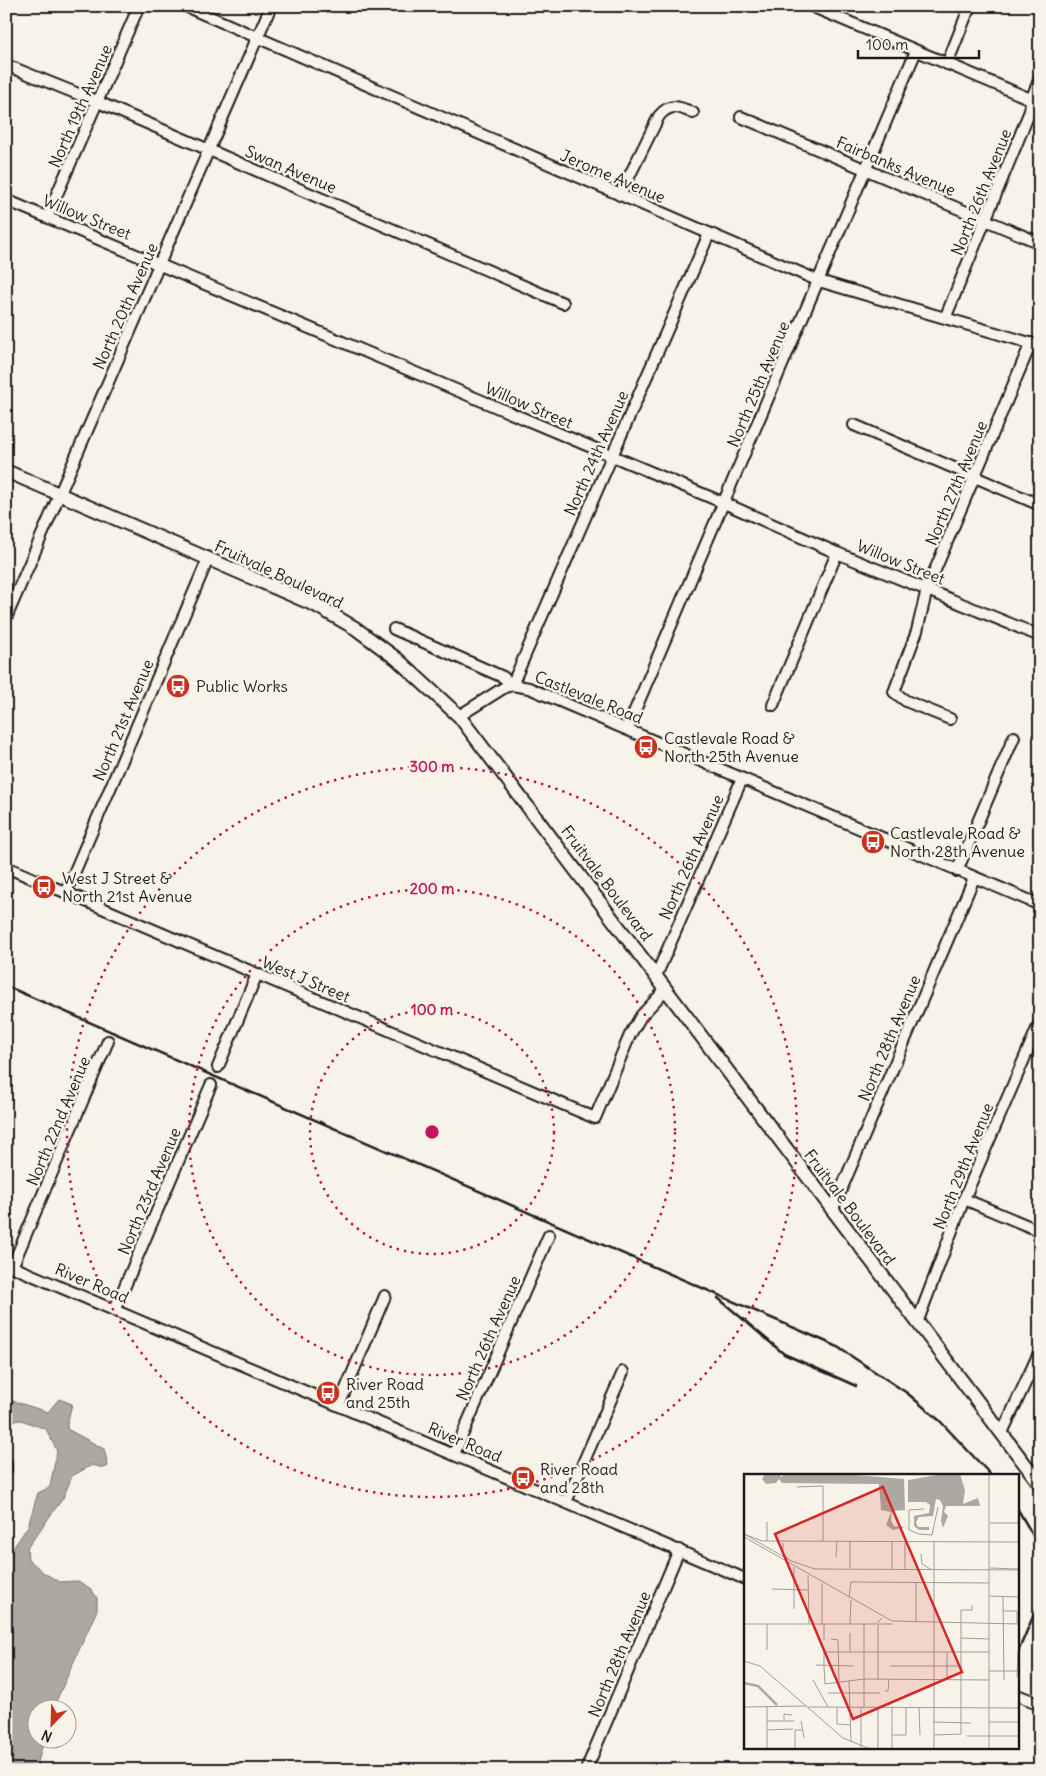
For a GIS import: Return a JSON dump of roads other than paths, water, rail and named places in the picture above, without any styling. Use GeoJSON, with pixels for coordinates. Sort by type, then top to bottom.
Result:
{"type":"FeatureCollection","features":[{"type":"Feature","properties":{"kind":"main road","name":"Fruitvale Boulevard"},"geometry":{"type":"LineString","coordinates":[[6,471],[317,606],[355,628],[397,659],[459,716],[1040,1484]]}},
{"type":"Feature","properties":{"kind":"street","name":"North 19th Avenue"},"geometry":{"type":"LineString","coordinates":[[47,217],[139,6]]}},
{"type":"Feature","properties":{"kind":"street","name":"Jerome Avenue"},"geometry":{"type":"LineString","coordinates":[[185,6],[819,281],[946,316],[1036,344]]}},
{"type":"Feature","properties":{"kind":"street","name":"North 20th Avenue"},"geometry":{"type":"LineString","coordinates":[[6,618],[271,6]]}},
{"type":"Feature","properties":{"kind":"street"},"geometry":{"type":"LineString","coordinates":[[811,6],[1035,102]]}},
{"type":"Feature","properties":{"kind":"street"},"geometry":{"type":"LineString","coordinates":[[947,64],[970,6]]}},
{"type":"Feature","properties":{"kind":"street","name":"North 25th Avenue"},"geometry":{"type":"LineString","coordinates":[[627,729],[916,51]]}},
{"type":"Feature","properties":{"kind":"street","name":"Swan Avenue"},"geometry":{"type":"LineString","coordinates":[[6,65],[98,102],[564,304]]}},
{"type":"Feature","properties":{"kind":"street","name":"North 26th Avenue"},"geometry":{"type":"LineString","coordinates":[[946,316],[1035,102],[1040,78]]}},
{"type":"Feature","properties":{"kind":"street"},"geometry":{"type":"LineString","coordinates":[[620,195],[658,116],[666,107],[676,106],[693,113]]}},
{"type":"Feature","properties":{"kind":"street","name":"Fairbanks Avenue"},"geometry":{"type":"LineString","coordinates":[[741,117],[1040,244]]}},
{"type":"Feature","properties":{"kind":"street","name":"Willow Street"},"geometry":{"type":"LineString","coordinates":[[6,200],[160,263],[611,456],[724,502],[837,552],[1040,636]]}},
{"type":"Feature","properties":{"kind":"street","name":"North 24th Avenue"},"geometry":{"type":"LineString","coordinates":[[512,685],[709,234]]}},
{"type":"Feature","properties":{"kind":"street","name":"North 27th Avenue"},"geometry":{"type":"LineString","coordinates":[[950,719],[906,701],[894,692],[917,632],[927,589],[974,478],[1036,344]]}},
{"type":"Feature","properties":{"kind":"street"},"geometry":{"type":"LineString","coordinates":[[854,425],[1040,505]]}},
{"type":"Feature","properties":{"kind":"street"},"geometry":{"type":"LineString","coordinates":[[773,706],[837,552]]}},
{"type":"Feature","properties":{"kind":"street","name":"North 21st Avenue"},"geometry":{"type":"LineString","coordinates":[[66,892],[208,559]]}},
{"type":"Feature","properties":{"kind":"street","name":"Castlevale Road"},"geometry":{"type":"LineString","coordinates":[[394,629],[502,677],[512,685]]}},
{"type":"Feature","properties":{"kind":"street","name":"Castlevale Road"},"geometry":{"type":"LineString","coordinates":[[459,716],[505,687],[512,685],[528,688],[1040,906]]}},
{"type":"Feature","properties":{"kind":"street"},"geometry":{"type":"LineString","coordinates":[[957,870],[1014,737]]}},
{"type":"Feature","properties":{"kind":"street","name":"North 26th Avenue"},"geometry":{"type":"LineString","coordinates":[[656,976],[742,779]]}},
{"type":"Feature","properties":{"kind":"street","name":"West J Street"},"geometry":{"type":"LineString","coordinates":[[6,867],[595,1118],[630,1035],[641,1016],[666,989]]}},
{"type":"Feature","properties":{"kind":"street","name":"North 28th Avenue"},"geometry":{"type":"LineString","coordinates":[[832,1211],[974,878]]}},
{"type":"Feature","properties":{"kind":"street"},"geometry":{"type":"LineString","coordinates":[[218,1066],[257,974]]}},
{"type":"Feature","properties":{"kind":"street","name":"North 29th Avenue"},"geometry":{"type":"LineString","coordinates":[[917,1323],[964,1199],[1040,1022]]}},
{"type":"Feature","properties":{"kind":"street","name":"North 22nd Avenue"},"geometry":{"type":"LineString","coordinates":[[9,1265],[108,1042]]}},
{"type":"Feature","properties":{"kind":"street","name":"North 23rd Avenue"},"geometry":{"type":"LineString","coordinates":[[115,1309],[211,1085]]}},
{"type":"Feature","properties":{"kind":"street"},"geometry":{"type":"LineString","coordinates":[[964,1199],[1040,1230]]}},
{"type":"Feature","properties":{"kind":"street","name":"North 26th Avenue"},"geometry":{"type":"LineString","coordinates":[[454,1454],[549,1235]]}},
{"type":"Feature","properties":{"kind":"street","name":"River Road"},"geometry":{"type":"LineString","coordinates":[[9,1265],[744,1578]]}},
{"type":"Feature","properties":{"kind":"street"},"geometry":{"type":"LineString","coordinates":[[339,1405],[385,1296]]}},
{"type":"Feature","properties":{"kind":"street"},"geometry":{"type":"LineString","coordinates":[[1002,1433],[1036,1369],[1040,1351]]}},
{"type":"Feature","properties":{"kind":"street"},"geometry":{"type":"LineString","coordinates":[[566,1502],[623,1372]]}},
{"type":"Feature","properties":{"kind":"street"},"geometry":{"type":"LineString","coordinates":[[6,1463],[6,1470]]}},
{"type":"Feature","properties":{"kind":"street","name":"North 28th Avenue"},"geometry":{"type":"LineString","coordinates":[[586,1770],[679,1550]]}},
{"type":"Feature","properties":{"kind":"street"},"geometry":{"type":"LineString","coordinates":[[1018,1695],[1040,1704]]}},
{"type":"Feature","properties":{"kind":"railway"},"geometry":{"type":"LineString","coordinates":[[6,986],[836,1346],[907,1393],[940,1421],[990,1474]]}},
{"type":"Feature","properties":{"kind":"railway"},"geometry":{"type":"LineString","coordinates":[[718,1298],[784,1354],[856,1386]]}},
{"type":"Feature","properties":{"kind":"railway"},"geometry":{"type":"LineString","coordinates":[[1018,1510],[1035,1539],[1040,1556]]}},
{"type":"Feature","properties":{"kind":"railway"},"geometry":{"type":"LineString","coordinates":[[1018,1652],[1038,1605],[1040,1593]]}},
{"type":"Feature","properties":{"kind":"place","name":"Public Works"},"geometry":{"type":"Point","coordinates":[178,686]}},
{"type":"Feature","properties":{"kind":"place","name":"Castlevale Road & North 25th Avenue"},"geometry":{"type":"Point","coordinates":[646,747]}},
{"type":"Feature","properties":{"kind":"place","name":"Castlevale Road & North 28th Avenue"},"geometry":{"type":"Point","coordinates":[873,842]}},
{"type":"Feature","properties":{"kind":"place","name":"West J Street & North 21st Avenue"},"geometry":{"type":"Point","coordinates":[44,887]}},
{"type":"Feature","properties":{"kind":"place","name":"River Road and 25th"},"geometry":{"type":"Point","coordinates":[328,1393]}},
{"type":"Feature","properties":{"kind":"place","name":"River Road and 28th"},"geometry":{"type":"Point","coordinates":[523,1478]}}]}
